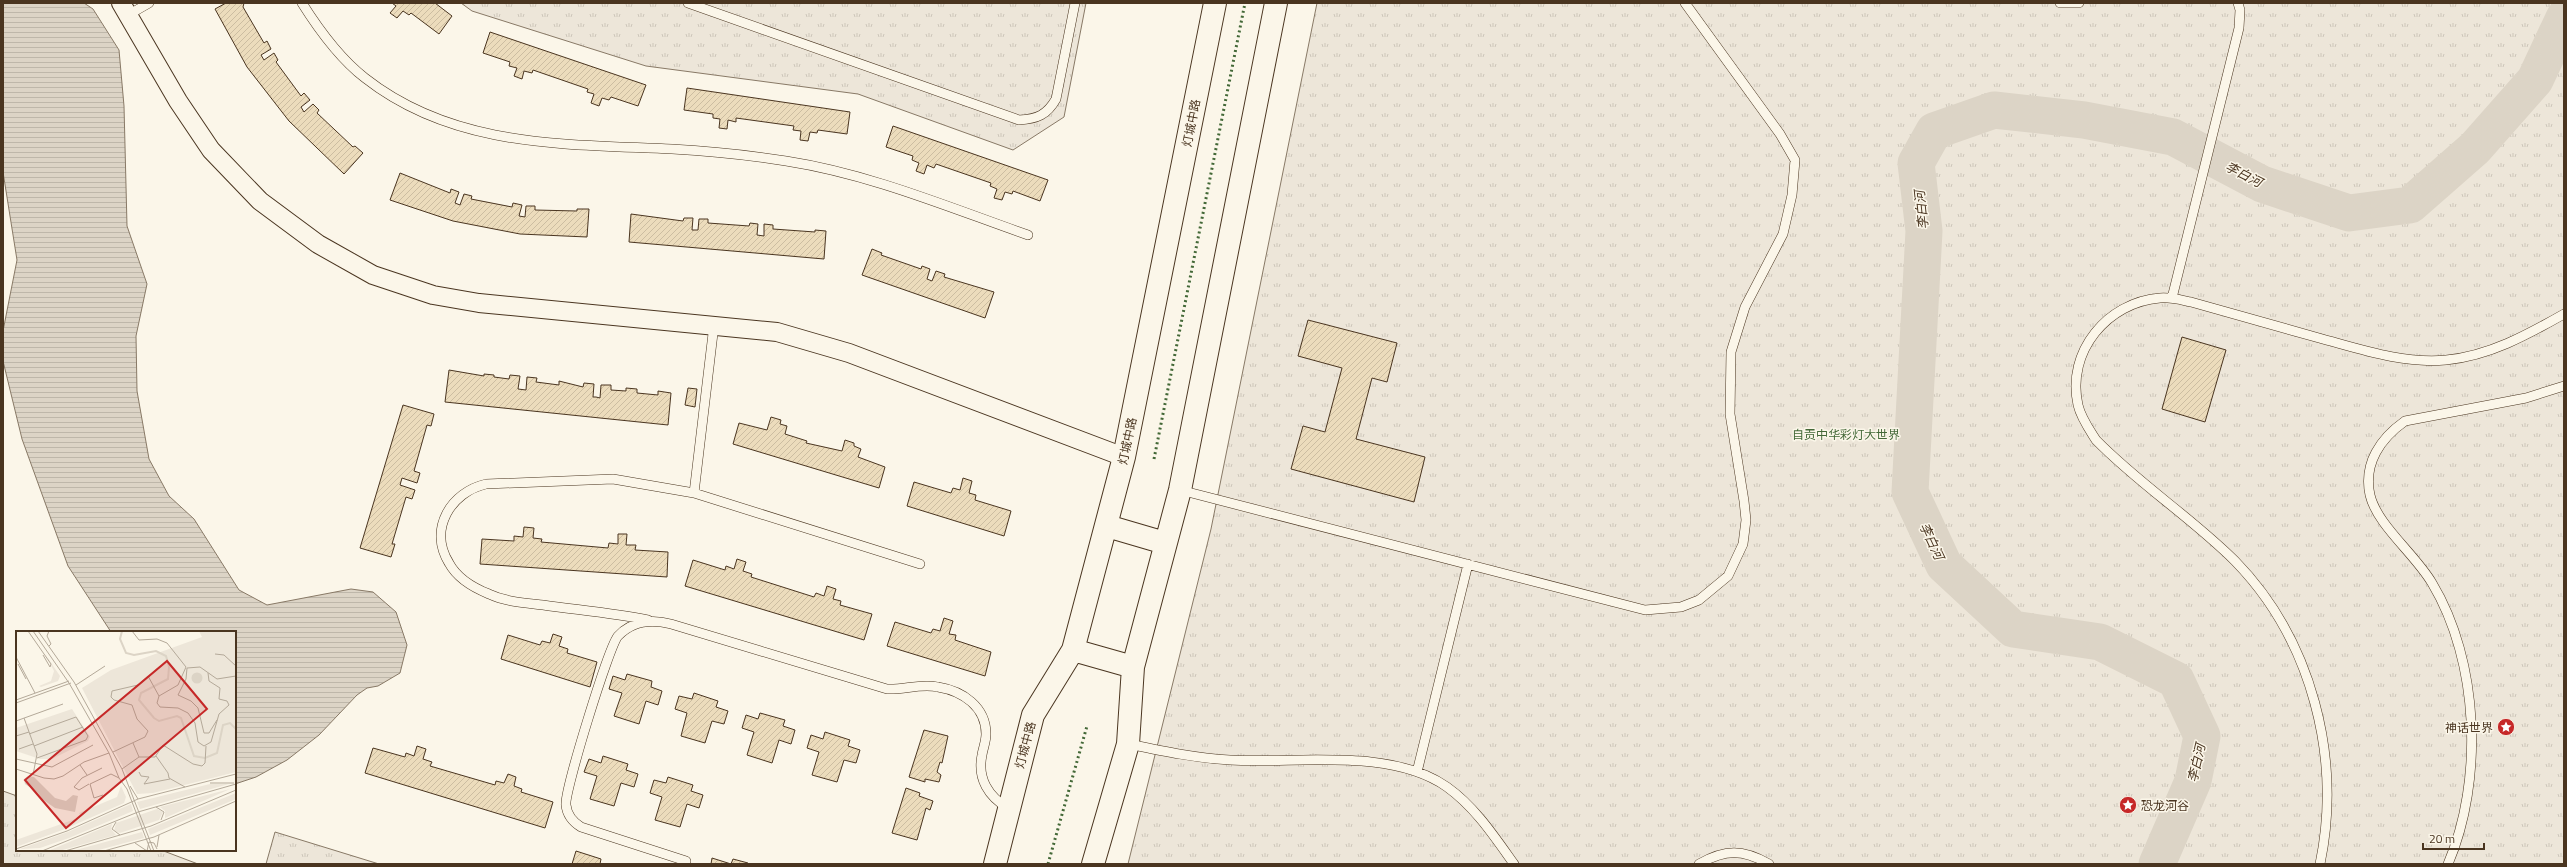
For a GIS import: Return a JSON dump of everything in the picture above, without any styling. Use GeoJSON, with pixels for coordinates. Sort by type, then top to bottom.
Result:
{"type":"FeatureCollection","features":[{"type":"Feature","properties":{"kind":"main road","name":"灯城中路"},"geometry":{"type":"LineString","coordinates":[[995,864],[1008,808],[1033,715],[1073,650],[1107,526],[1124,457],[1215,3]]}},
{"type":"Feature","properties":{"kind":"main road"},"geometry":{"type":"LineString","coordinates":[[1093,864],[1128,744],[1133,667],[1180,490],[1276,3]]}},
{"type":"Feature","properties":{"kind":"main road"},"geometry":{"type":"LineString","coordinates":[[1107,526],[1165,543]]}},
{"type":"Feature","properties":{"kind":"main road"},"geometry":{"type":"LineString","coordinates":[[1073,650],[1133,667]]}},
{"type":"Feature","properties":{"kind":"street"},"geometry":{"type":"LineString","coordinates":[[125,9],[178,101],[210,150],[260,200],[318,244],[373,275],[433,295],[479,303],[777,332],[849,353],[1124,457]]}},
{"type":"Feature","properties":{"kind":"lane"},"geometry":{"type":"LineString","coordinates":[[125,9],[149,3]]}},
{"type":"Feature","properties":{"kind":"lane"},"geometry":{"type":"LineString","coordinates":[[302,3],[336,49],[364,77],[401,102],[452,123],[529,142],[700,151],[785,161],[834,170],[883,184],[1028,235]]}},
{"type":"Feature","properties":{"kind":"lane"},"geometry":{"type":"LineString","coordinates":[[688,3],[1020,120],[1036,119],[1050,110],[1056,99],[1075,3]]}},
{"type":"Feature","properties":{"kind":"lane"},"geometry":{"type":"LineString","coordinates":[[1180,490],[1631,607],[1661,610],[1681,607],[1700,600],[1728,576],[1743,544],[1746,520],[1730,414],[1731,352],[1745,306],[1783,234],[1792,195],[1795,160],[1780,134],[1684,3]]}},
{"type":"Feature","properties":{"kind":"lane"},"geometry":{"type":"LineString","coordinates":[[2060,3],[2072,5],[2080,3]]}},
{"type":"Feature","properties":{"kind":"lane"},"geometry":{"type":"LineString","coordinates":[[2172,298],[2239,28],[2240,10],[2238,3]]}},
{"type":"Feature","properties":{"kind":"lane"},"geometry":{"type":"LineString","coordinates":[[2320,864],[2327,814],[2328,778],[2324,744],[2317,708],[2309,684],[2282,624],[2261,591],[2236,562],[2096,440],[2086,426],[2078,405],[2077,386],[2084,351],[2103,323],[2130,305],[2161,298],[2172,298],[2374,353],[2420,360],[2460,358],[2497,348],[2527,335],[2564,314]]}},
{"type":"Feature","properties":{"kind":"lane"},"geometry":{"type":"LineString","coordinates":[[694,493],[714,325]]}},
{"type":"Feature","properties":{"kind":"lane"},"geometry":{"type":"LineString","coordinates":[[2448,864],[2462,816],[2468,779],[2470,721],[2465,671],[2451,624],[2432,583],[2374,509],[2370,493],[2371,462],[2378,447],[2390,432],[2405,421],[2526,398],[2564,386]]}},
{"type":"Feature","properties":{"kind":"lane"},"geometry":{"type":"LineString","coordinates":[[920,564],[694,493],[613,479],[486,484],[473,487],[458,496],[451,506],[443,524],[442,546],[449,564],[475,587],[491,595],[510,601],[671,624],[887,690],[925,685],[939,687],[963,695],[975,706],[985,725],[986,735],[980,768],[985,787],[993,797],[1008,808]]}},
{"type":"Feature","properties":{"kind":"lane"},"geometry":{"type":"LineString","coordinates":[[1417,772],[1468,564]]}},
{"type":"Feature","properties":{"kind":"lane"},"geometry":{"type":"LineString","coordinates":[[651,620],[628,628],[614,643],[583,740],[566,804],[571,818],[581,827],[686,861]]}},
{"type":"Feature","properties":{"kind":"lane"},"geometry":{"type":"LineString","coordinates":[[1128,744],[1187,756],[1230,760],[1369,762],[1396,765],[1417,772],[1446,786],[1472,808],[1514,864]]}},
{"type":"Feature","properties":{"kind":"lane"},"geometry":{"type":"LineString","coordinates":[[1699,864],[1715,855],[1734,852],[1752,854],[1769,864]]}},
{"type":"Feature","properties":{"kind":"green space"},"geometry":{"type":"Polygon","coordinates":[[[461,3],[1086,3],[1064,117],[1013,150],[858,94],[646,66],[472,11],[461,3]]]}},
{"type":"Feature","properties":{"kind":"green space","name":"自贡中华彩灯大世界"},"geometry":{"type":"Polygon","coordinates":[[[1317,3],[2564,3],[2564,864],[1128,864],[1211,529],[1317,3]]]}},
{"type":"Feature","properties":{"kind":"green space"},"geometry":{"type":"Polygon","coordinates":[[[3,791],[16,796],[16,851],[164,851],[198,864],[3,864],[3,791]]]}},
{"type":"Feature","properties":{"kind":"green space"},"geometry":{"type":"Polygon","coordinates":[[[275,832],[379,864],[266,864],[275,832]]]}},
{"type":"Feature","properties":{"kind":"shaded area"},"geometry":{"type":"Polygon","coordinates":[[[3,3],[84,3],[93,9],[119,50],[124,106],[127,226],[147,284],[136,336],[137,391],[149,459],[169,496],[194,519],[239,590],[267,605],[351,589],[373,592],[396,612],[407,645],[400,673],[378,686],[367,688],[357,695],[319,735],[287,760],[256,777],[236,784],[236,631],[110,631],[68,566],[22,439],[3,361],[3,331],[17,260],[3,172],[3,3]]]}},
{"type":"Feature","properties":{"kind":"building"},"geometry":{"type":"Polygon","coordinates":[[[226,3],[244,3],[243,7],[264,43],[267,41],[271,49],[261,55],[264,60],[274,53],[278,60],[276,62],[301,96],[304,93],[310,100],[301,107],[304,112],[313,104],[319,110],[317,113],[353,147],[355,146],[363,153],[344,174],[289,121],[247,67],[215,9],[226,3]]]}},
{"type":"Feature","properties":{"kind":"building"},"geometry":{"type":"Polygon","coordinates":[[[392,3],[435,3],[452,16],[439,34],[411,13],[409,15],[403,11],[397,18],[390,13],[396,6],[392,3]]]}},
{"type":"Feature","properties":{"kind":"building"},"geometry":{"type":"Polygon","coordinates":[[[490,32],[646,85],[638,106],[611,97],[609,100],[602,98],[599,106],[591,103],[594,94],[587,92],[588,89],[533,70],[532,73],[524,71],[522,79],[514,76],[517,68],[509,66],[510,62],[483,53],[490,32]]]}},
{"type":"Feature","properties":{"kind":"building"},"geometry":{"type":"Polygon","coordinates":[[[687,88],[850,112],[847,134],[818,130],[817,133],[810,132],[808,141],[800,140],[801,131],[793,130],[794,126],[736,118],[736,122],[728,120],[727,129],[719,128],[720,119],[713,118],[713,114],[684,110],[687,88]]]}},
{"type":"Feature","properties":{"kind":"building"},"geometry":{"type":"Polygon","coordinates":[[[893,126],[1048,180],[1040,201],[1013,191],[1012,194],[1005,192],[1002,200],[994,198],[997,189],[990,186],[991,183],[936,164],[934,168],[927,165],[924,174],[916,171],[919,163],[912,160],[913,156],[886,147],[893,126]]]}},
{"type":"Feature","properties":{"kind":"building"},"geometry":{"type":"Polygon","coordinates":[[[400,173],[450,193],[451,189],[459,192],[455,203],[460,205],[464,194],[472,196],[471,199],[512,207],[513,203],[522,205],[519,216],[525,217],[526,206],[535,206],[535,210],[577,211],[577,209],[589,209],[587,237],[520,234],[453,221],[390,200],[400,173]]]}},
{"type":"Feature","properties":{"kind":"building"},"geometry":{"type":"Polygon","coordinates":[[[631,214],[683,221],[684,218],[693,218],[692,230],[698,230],[699,219],[708,219],[708,223],[749,226],[750,223],[758,224],[757,235],[764,236],[764,224],[773,225],[773,229],[815,232],[815,230],[826,231],[824,259],[629,242],[631,214]]]}},
{"type":"Feature","properties":{"kind":"building"},"geometry":{"type":"Polygon","coordinates":[[[872,249],[882,253],[881,255],[921,269],[922,266],[930,269],[927,279],[932,281],[936,271],[945,274],[944,277],[994,292],[985,318],[862,275],[872,249]]]}},
{"type":"Feature","properties":{"kind":"building"},"geometry":{"type":"Polygon","coordinates":[[[1308,320],[1397,343],[1387,382],[1372,378],[1356,439],[1425,457],[1414,502],[1291,469],[1303,426],[1325,432],[1342,368],[1298,356],[1308,320]]]}},
{"type":"Feature","properties":{"kind":"building"},"geometry":{"type":"Polygon","coordinates":[[[2182,337],[2226,350],[2205,422],[2162,409],[2182,337]]]}},
{"type":"Feature","properties":{"kind":"building"},"geometry":{"type":"Polygon","coordinates":[[[449,370],[484,376],[484,374],[494,375],[494,377],[509,379],[510,375],[520,376],[518,389],[526,390],[527,377],[537,378],[536,382],[559,385],[559,381],[583,387],[584,383],[594,384],[593,397],[600,398],[601,385],[611,385],[611,390],[626,391],[626,388],[637,389],[637,393],[658,395],[658,391],[671,393],[668,425],[445,402],[449,370]]]}},
{"type":"Feature","properties":{"kind":"building"},"geometry":{"type":"Polygon","coordinates":[[[688,388],[697,389],[695,407],[685,405],[688,388]]]}},
{"type":"Feature","properties":{"kind":"building"},"geometry":{"type":"Polygon","coordinates":[[[403,405],[434,414],[431,426],[427,425],[414,471],[420,473],[417,483],[402,478],[400,485],[415,490],[412,499],[406,497],[392,544],[395,544],[391,557],[360,548],[403,405]]]}},
{"type":"Feature","properties":{"kind":"building"},"geometry":{"type":"Polygon","coordinates":[[[771,417],[781,420],[780,424],[787,426],[785,434],[807,441],[806,443],[842,451],[845,440],[854,443],[854,446],[861,449],[858,457],[885,467],[879,488],[733,444],[739,423],[767,430],[771,417]]]}},
{"type":"Feature","properties":{"kind":"building"},"geometry":{"type":"Polygon","coordinates":[[[963,478],[972,481],[969,493],[976,495],[975,500],[1011,511],[1004,536],[907,506],[914,482],[951,493],[953,488],[960,490],[963,478]]]}},
{"type":"Feature","properties":{"kind":"building"},"geometry":{"type":"Polygon","coordinates":[[[524,527],[534,528],[533,538],[542,539],[541,542],[608,548],[609,543],[618,544],[618,534],[627,534],[626,545],[636,545],[635,550],[668,552],[667,577],[480,564],[482,539],[514,541],[514,536],[523,537],[524,527]]]}},
{"type":"Feature","properties":{"kind":"building"},"geometry":{"type":"Polygon","coordinates":[[[737,559],[746,562],[743,571],[752,574],[751,577],[814,597],[816,593],[824,596],[827,586],[836,589],[833,599],[841,601],[840,605],[872,614],[864,640],[685,586],[693,560],[725,570],[726,566],[734,569],[737,559]]]}},
{"type":"Feature","properties":{"kind":"building"},"geometry":{"type":"Polygon","coordinates":[[[944,618],[953,621],[949,634],[956,635],[955,640],[991,652],[985,676],[887,646],[895,622],[931,633],[933,629],[940,631],[944,618]]]}},
{"type":"Feature","properties":{"kind":"building"},"geometry":{"type":"Polygon","coordinates":[[[553,634],[562,637],[559,646],[568,649],[567,653],[597,662],[590,687],[501,659],[508,635],[540,645],[542,641],[550,643],[553,634]]]}},
{"type":"Feature","properties":{"kind":"building"},"geometry":{"type":"Polygon","coordinates":[[[627,674],[652,681],[651,687],[662,691],[658,705],[646,701],[639,724],[614,716],[622,693],[609,689],[613,676],[625,680],[627,674]]]}},
{"type":"Feature","properties":{"kind":"building"},"geometry":{"type":"Polygon","coordinates":[[[694,693],[718,701],[716,707],[728,711],[724,724],[712,721],[705,743],[681,736],[687,713],[675,709],[679,696],[692,699],[694,693]]]}},
{"type":"Feature","properties":{"kind":"building"},"geometry":{"type":"Polygon","coordinates":[[[760,713],[785,720],[783,726],[795,730],[791,744],[779,740],[772,763],[747,755],[754,732],[742,728],[746,715],[758,719],[760,713]]]}},
{"type":"Feature","properties":{"kind":"building"},"geometry":{"type":"Polygon","coordinates":[[[924,730],[948,736],[942,763],[940,762],[937,772],[941,775],[939,782],[925,779],[925,782],[909,777],[924,730]]]}},
{"type":"Feature","properties":{"kind":"building"},"geometry":{"type":"Polygon","coordinates":[[[825,732],[850,740],[848,746],[860,750],[856,763],[844,760],[837,782],[812,775],[819,752],[807,748],[811,735],[823,739],[825,732]]]}},
{"type":"Feature","properties":{"kind":"building"},"geometry":{"type":"Polygon","coordinates":[[[417,746],[426,749],[423,759],[432,762],[430,766],[495,785],[496,781],[504,783],[508,774],[516,777],[514,786],[522,789],[521,792],[553,802],[545,828],[365,773],[373,748],[405,757],[406,753],[414,756],[417,746]]]}},
{"type":"Feature","properties":{"kind":"building"},"geometry":{"type":"Polygon","coordinates":[[[603,756],[628,764],[626,770],[638,774],[634,787],[621,783],[614,806],[590,799],[597,776],[584,772],[589,759],[601,763],[603,756]]]}},
{"type":"Feature","properties":{"kind":"building"},"geometry":{"type":"Polygon","coordinates":[[[668,777],[693,785],[691,791],[703,795],[699,808],[687,804],[680,827],[655,820],[662,797],[650,793],[654,780],[666,783],[668,777]]]}},
{"type":"Feature","properties":{"kind":"building"},"geometry":{"type":"Polygon","coordinates":[[[906,788],[920,793],[919,796],[933,801],[930,810],[926,808],[917,840],[892,833],[906,788]]]}},
{"type":"Feature","properties":{"kind":"building"},"geometry":{"type":"Polygon","coordinates":[[[576,851],[601,859],[600,864],[572,864],[576,851]]]}},
{"type":"Feature","properties":{"kind":"building"},"geometry":{"type":"Polygon","coordinates":[[[712,858],[731,864],[711,864],[712,858]]]}},
{"type":"Feature","properties":{"kind":"building"},"geometry":{"type":"Polygon","coordinates":[[[733,859],[748,863],[747,864],[731,864],[733,859]]]}},
{"type":"Feature","properties":{"kind":"waterway","name":"李白河"},"geometry":{"type":"LineString","coordinates":[[2157,864],[2193,781],[2202,736],[2176,680],[2100,642],[2013,629],[1944,565],[1910,492],[1924,231],[1916,163],[1934,131],[1994,110],[2084,120],[2173,137],[2262,184],[2349,213],[2410,205],[2475,148],[2535,80],[2564,18]]}},
{"type":"Feature","properties":{"kind":"hedge"},"geometry":{"type":"LineString","coordinates":[[1154,459],[1245,3]]}},
{"type":"Feature","properties":{"kind":"hedge"},"geometry":{"type":"LineString","coordinates":[[1048,864],[1087,726]]}},
{"type":"Feature","properties":{"kind":"place","name":"神话世界"},"geometry":{"type":"Point","coordinates":[2506,727]}},
{"type":"Feature","properties":{"kind":"place","name":"恐龙河谷"},"geometry":{"type":"Point","coordinates":[2128,805]}}]}
